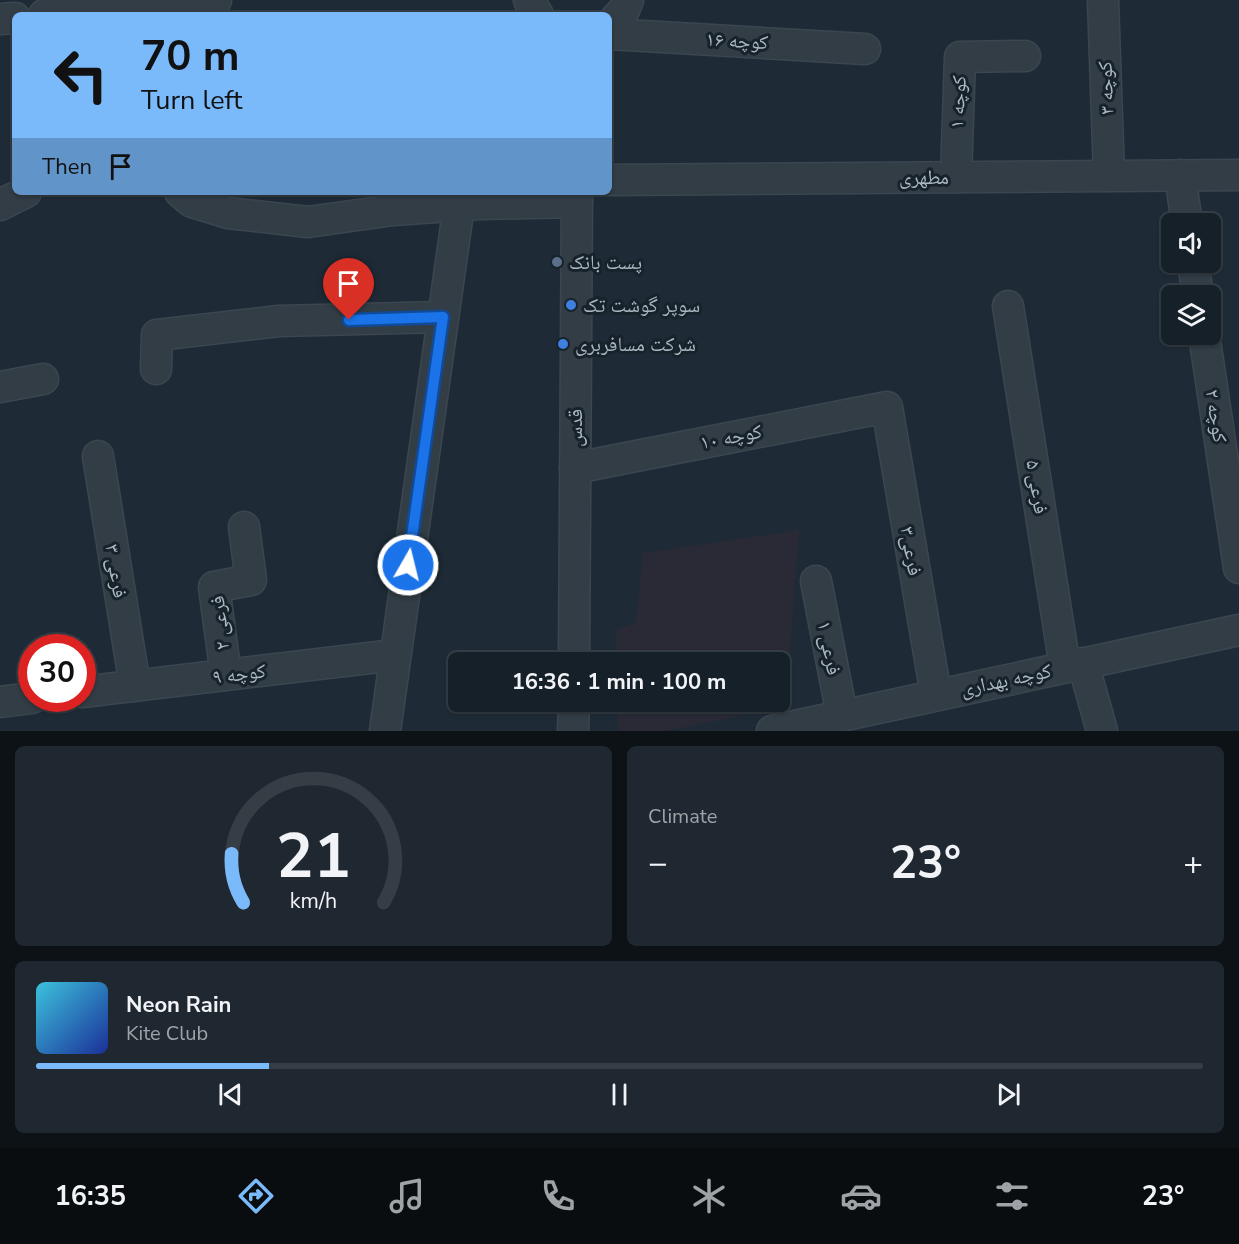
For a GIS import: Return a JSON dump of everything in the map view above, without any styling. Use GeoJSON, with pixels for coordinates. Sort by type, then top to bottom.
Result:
{"type":"FeatureCollection","features":[{"type":"Feature","properties":{"kind":"street"},"geometry":{"type":"LineString","coordinates":[[78,12],[216,0]]}},
{"type":"Feature","properties":{"kind":"street"},"geometry":{"type":"LineString","coordinates":[[612,23],[624,10],[628,0]]}},
{"type":"Feature","properties":{"kind":"street","name":"کوچه ۳"},"geometry":{"type":"LineString","coordinates":[[1103,0],[1109,176]]}},
{"type":"Feature","properties":{"kind":"street","name":"کوچه ۱۶"},"geometry":{"type":"LineString","coordinates":[[612,34],[865,49]]}},
{"type":"Feature","properties":{"kind":"street","name":"کوچه ۱"},"geometry":{"type":"LineString","coordinates":[[956,177],[960,57],[1025,56]]}},
{"type":"Feature","properties":{"kind":"street"},"geometry":{"type":"LineString","coordinates":[[1180,175],[1185,213]]}},
{"type":"Feature","properties":{"kind":"street","name":"مطهری"},"geometry":{"type":"LineString","coordinates":[[612,180],[1239,175]]}},
{"type":"Feature","properties":{"kind":"street"},"geometry":{"type":"LineString","coordinates":[[0,205],[20,195]]}},
{"type":"Feature","properties":{"kind":"street"},"geometry":{"type":"LineString","coordinates":[[184,195],[192,202],[228,213],[308,222],[393,210],[577,197]]}},
{"type":"Feature","properties":{"kind":"street","name":"قدس"},"geometry":{"type":"LineString","coordinates":[[574,652],[577,197]]}},
{"type":"Feature","properties":{"kind":"street"},"geometry":{"type":"LineString","coordinates":[[385,731],[459,205]]}},
{"type":"Feature","properties":{"kind":"street","name":"فرعی ۵"},"geometry":{"type":"LineString","coordinates":[[1008,306],[1074,665],[1102,731]]}},
{"type":"Feature","properties":{"kind":"street"},"geometry":{"type":"LineString","coordinates":[[156,369],[157,335],[279,321],[443,317]]}},
{"type":"Feature","properties":{"kind":"street","name":"کوچه ۲"},"geometry":{"type":"LineString","coordinates":[[1206,345],[1239,568]]}},
{"type":"Feature","properties":{"kind":"street"},"geometry":{"type":"LineString","coordinates":[[0,387],[43,379]]}},
{"type":"Feature","properties":{"kind":"street","name":"کوچه ۱۰"},"geometry":{"type":"LineString","coordinates":[[575,468],[887,407]]}},
{"type":"Feature","properties":{"kind":"street","name":"فرعی۳"},"geometry":{"type":"LineString","coordinates":[[887,407],[936,695]]}},
{"type":"Feature","properties":{"kind":"street","name":"فرعی ۳"},"geometry":{"type":"LineString","coordinates":[[98,456],[135,686]]}},
{"type":"Feature","properties":{"kind":"street","name":"فرعی ۲"},"geometry":{"type":"LineString","coordinates":[[226,675],[214,587],[251,580],[244,527]]}},
{"type":"Feature","properties":{"kind":"street","name":"فرعی ۱"},"geometry":{"type":"LineString","coordinates":[[816,581],[842,716]]}},
{"type":"Feature","properties":{"kind":"street","name":"کوچه بهداری"},"geometry":{"type":"LineString","coordinates":[[782,730],[1239,630]]}},
{"type":"Feature","properties":{"kind":"street","name":"کوچه ۹"},"geometry":{"type":"LineString","coordinates":[[96,690],[395,655]]}},
{"type":"Feature","properties":{"kind":"street"},"geometry":{"type":"LineString","coordinates":[[0,702],[18,700]]}},
{"type":"Feature","properties":{"kind":"street"},"geometry":{"type":"LineString","coordinates":[[573,731],[574,712]]}},
{"type":"Feature","properties":{"kind":"shaded area"},"geometry":{"type":"Polygon","coordinates":[[[799,530],[790,653],[617,652],[616,630],[636,622],[643,553],[799,530]]]}},
{"type":"Feature","properties":{"kind":"shaded area"},"geometry":{"type":"Polygon","coordinates":[[[618,712],[761,712],[665,731],[618,731],[618,712]]]}},
{"type":"Feature","properties":{"kind":"place","name":"پست بانک"},"geometry":{"type":"Point","coordinates":[557,262]}},
{"type":"Feature","properties":{"kind":"place","name":"سوپر گوشت تک"},"geometry":{"type":"Point","coordinates":[571,305]}},
{"type":"Feature","properties":{"kind":"place","name":"شرکت مسافربری"},"geometry":{"type":"Point","coordinates":[563,344]}},
{"type":"Feature","properties":{"kind":"route"},"geometry":{"type":"LineString","coordinates":[[349,320],[443,317],[408,565]]}}]}
